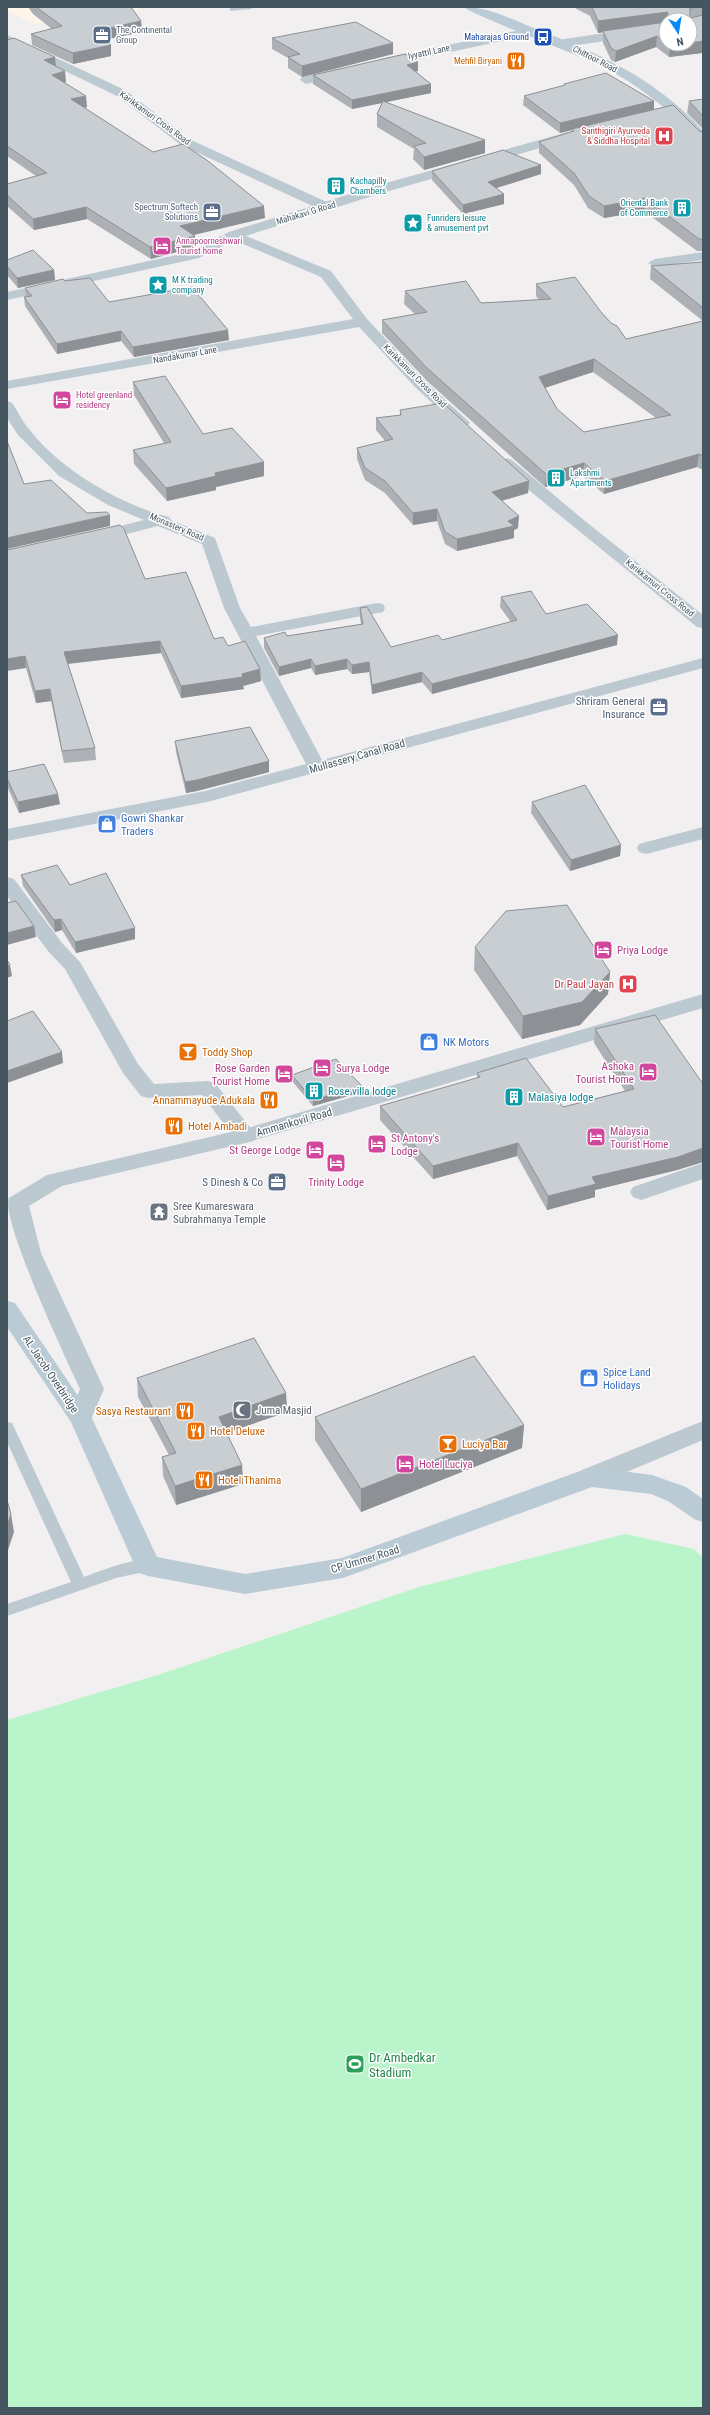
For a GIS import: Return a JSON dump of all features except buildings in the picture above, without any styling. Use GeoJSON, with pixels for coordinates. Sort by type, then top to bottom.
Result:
{"type":"FeatureCollection","features":[{"type":"Feature","properties":{"kind":"main road","name":"Chittoor Road"},"geometry":{"type":"LineString","coordinates":[[470,7],[530,32],[564,43],[638,82],[676,110],[703,139]]}},
{"type":"Feature","properties":{"kind":"main road","name":"AL Jacob Overbridge"},"geometry":{"type":"LineString","coordinates":[[7,1310],[81,1418]]}},
{"type":"Feature","properties":{"kind":"main road"},"geometry":{"type":"LineString","coordinates":[[81,1418],[148,1566]]}},
{"type":"Feature","properties":{"kind":"main road","name":"CP Ummer Road"},"geometry":{"type":"LineString","coordinates":[[148,1566],[245,1584],[343,1568],[591,1477],[652,1486],[677,1494],[703,1512]]}},
{"type":"Feature","properties":{"kind":"street"},"geometry":{"type":"LineString","coordinates":[[234,9],[247,7]]}},
{"type":"Feature","properties":{"kind":"street"},"geometry":{"type":"LineString","coordinates":[[564,43],[658,29]]}},
{"type":"Feature","properties":{"kind":"street","name":"Iyyattil Lane"},"geometry":{"type":"LineString","coordinates":[[365,66],[530,32]]}},
{"type":"Feature","properties":{"kind":"street","name":"Karikkamuri Cross Road"},"geometry":{"type":"LineString","coordinates":[[7,40],[121,93],[185,142],[326,207]]}},
{"type":"Feature","properties":{"kind":"street"},"geometry":{"type":"LineString","coordinates":[[306,80],[350,70]]}},
{"type":"Feature","properties":{"kind":"street"},"geometry":{"type":"LineString","coordinates":[[661,113],[676,110]]}},
{"type":"Feature","properties":{"kind":"street","name":"Mahakavi G Road"},"geometry":{"type":"LineString","coordinates":[[7,296],[194,255],[234,235],[528,146],[579,133]]}},
{"type":"Feature","properties":{"kind":"street","name":"Karikkamuri Cross Road"},"geometry":{"type":"LineString","coordinates":[[234,235],[326,274],[362,322],[421,385],[471,431]]}},
{"type":"Feature","properties":{"kind":"street"},"geometry":{"type":"LineString","coordinates":[[655,263],[703,256]]}},
{"type":"Feature","properties":{"kind":"street","name":"Nandakumar Lane"},"geometry":{"type":"LineString","coordinates":[[7,385],[362,322]]}},
{"type":"Feature","properties":{"kind":"street","name":"Monastery Road"},"geometry":{"type":"LineString","coordinates":[[7,406],[23,432],[65,473],[114,502],[163,520],[208,541],[232,608],[317,767]]}},
{"type":"Feature","properties":{"kind":"street","name":"Karikkamuri Cross Road"},"geometry":{"type":"LineString","coordinates":[[495,452],[554,506],[703,623]]}},
{"type":"Feature","properties":{"kind":"street"},"geometry":{"type":"LineString","coordinates":[[77,541],[163,520]]}},
{"type":"Feature","properties":{"kind":"street"},"geometry":{"type":"LineString","coordinates":[[246,634],[377,608]]}},
{"type":"Feature","properties":{"kind":"street","name":"Mullassery Canal Road"},"geometry":{"type":"LineString","coordinates":[[7,836],[207,796],[703,663]]}},
{"type":"Feature","properties":{"kind":"street"},"geometry":{"type":"LineString","coordinates":[[646,848],[703,834]]}},
{"type":"Feature","properties":{"kind":"street"},"geometry":{"type":"LineString","coordinates":[[7,883],[55,947],[73,966],[130,1068],[148,1091],[208,1088],[245,1136]]}},
{"type":"Feature","properties":{"kind":"street","name":"Ammankovil Road"},"geometry":{"type":"LineString","coordinates":[[81,1418],[92,1389],[30,1253],[17,1203],[55,1180],[245,1136],[703,1001]]}},
{"type":"Feature","properties":{"kind":"street"},"geometry":{"type":"LineString","coordinates":[[641,1192],[703,1171]]}},
{"type":"Feature","properties":{"kind":"street"},"geometry":{"type":"LineString","coordinates":[[591,1477],[703,1430]]}},
{"type":"Feature","properties":{"kind":"lane"},"geometry":{"type":"LineString","coordinates":[[7,1427],[80,1585]]}},
{"type":"Feature","properties":{"kind":"lane"},"geometry":{"type":"LineString","coordinates":[[7,1610],[116,1572],[148,1566]]}},
{"type":"Feature","properties":{"kind":"shaded area"},"geometry":{"type":"Polygon","coordinates":[[[7,7],[141,7],[135,11],[35,24],[7,11],[7,7]]]}},
{"type":"Feature","properties":{"kind":"green space","name":"Dr Ambedkar Stadium"},"geometry":{"type":"Polygon","coordinates":[[[625,1534],[694,1549],[703,1558],[703,2408],[7,2408],[7,1720],[161,1674],[419,1587],[625,1534]]]}},
{"type":"Feature","properties":{"kind":"place","name":"The Continental Group"},"geometry":{"type":"Point","coordinates":[102,35]}},
{"type":"Feature","properties":{"kind":"place","name":"Maharajas Ground"},"geometry":{"type":"Point","coordinates":[543,37]}},
{"type":"Feature","properties":{"kind":"place","name":"Mehfil Biryani"},"geometry":{"type":"Point","coordinates":[516,61]}},
{"type":"Feature","properties":{"kind":"place","name":"Santhigiri Ayurveda & Siddha Hospital"},"geometry":{"type":"Point","coordinates":[664,136]}},
{"type":"Feature","properties":{"kind":"place","name":"Kachapilly Chambers"},"geometry":{"type":"Point","coordinates":[336,186]}},
{"type":"Feature","properties":{"kind":"place","name":"Oriental Bank of Commerce"},"geometry":{"type":"Point","coordinates":[682,208]}},
{"type":"Feature","properties":{"kind":"place","name":"Spectrum Softech Solutions"},"geometry":{"type":"Point","coordinates":[212,212]}},
{"type":"Feature","properties":{"kind":"place","name":"Funriders leisure & amusement pvt"},"geometry":{"type":"Point","coordinates":[413,223]}},
{"type":"Feature","properties":{"kind":"place","name":"Annapoorneshwari Tourist home"},"geometry":{"type":"Point","coordinates":[162,246]}},
{"type":"Feature","properties":{"kind":"place","name":"M K trading company"},"geometry":{"type":"Point","coordinates":[158,285]}},
{"type":"Feature","properties":{"kind":"place","name":"Hotel greenland residency"},"geometry":{"type":"Point","coordinates":[62,400]}},
{"type":"Feature","properties":{"kind":"place","name":"Lakshmi Apartments"},"geometry":{"type":"Point","coordinates":[556,478]}},
{"type":"Feature","properties":{"kind":"place","name":"Shriram General Insurance"},"geometry":{"type":"Point","coordinates":[659,707]}},
{"type":"Feature","properties":{"kind":"place","name":"Gowri Shankar Traders"},"geometry":{"type":"Point","coordinates":[107,824]}},
{"type":"Feature","properties":{"kind":"place","name":"Priya Lodge"},"geometry":{"type":"Point","coordinates":[603,950]}},
{"type":"Feature","properties":{"kind":"place","name":"Dr Paul Jayan"},"geometry":{"type":"Point","coordinates":[628,984]}},
{"type":"Feature","properties":{"kind":"place","name":"NK Motors"},"geometry":{"type":"Point","coordinates":[429,1042]}},
{"type":"Feature","properties":{"kind":"place","name":"Toddy Shop"},"geometry":{"type":"Point","coordinates":[188,1052]}},
{"type":"Feature","properties":{"kind":"place","name":"Surya Lodge"},"geometry":{"type":"Point","coordinates":[322,1068]}},
{"type":"Feature","properties":{"kind":"place","name":"Ashoka Tourist Home"},"geometry":{"type":"Point","coordinates":[648,1072]}},
{"type":"Feature","properties":{"kind":"place","name":"Rose Garden Tourist Home"},"geometry":{"type":"Point","coordinates":[284,1074]}},
{"type":"Feature","properties":{"kind":"place","name":"Rose villa lodge"},"geometry":{"type":"Point","coordinates":[314,1091]}},
{"type":"Feature","properties":{"kind":"place","name":"Malasiya lodge"},"geometry":{"type":"Point","coordinates":[514,1097]}},
{"type":"Feature","properties":{"kind":"place","name":"Annammayude Adukala"},"geometry":{"type":"Point","coordinates":[269,1100]}},
{"type":"Feature","properties":{"kind":"place","name":"Hotel Ambadi"},"geometry":{"type":"Point","coordinates":[174,1126]}},
{"type":"Feature","properties":{"kind":"place","name":"Malaysia Tourist Home"},"geometry":{"type":"Point","coordinates":[596,1137]}},
{"type":"Feature","properties":{"kind":"place","name":"St Antony's Lodge"},"geometry":{"type":"Point","coordinates":[377,1144]}},
{"type":"Feature","properties":{"kind":"place","name":"St George Lodge"},"geometry":{"type":"Point","coordinates":[315,1150]}},
{"type":"Feature","properties":{"kind":"place","name":"Trinity Lodge"},"geometry":{"type":"Point","coordinates":[336,1163]}},
{"type":"Feature","properties":{"kind":"place","name":"S Dinesh & Co"},"geometry":{"type":"Point","coordinates":[277,1182]}},
{"type":"Feature","properties":{"kind":"place","name":"Sree Kumareswara Subrahmanya Temple"},"geometry":{"type":"Point","coordinates":[159,1212]}},
{"type":"Feature","properties":{"kind":"place","name":"Spice Land Holidays"},"geometry":{"type":"Point","coordinates":[589,1378]}},
{"type":"Feature","properties":{"kind":"place","name":"Juma Masjid"},"geometry":{"type":"Point","coordinates":[242,1410]}},
{"type":"Feature","properties":{"kind":"place","name":"Sasya Restaurant"},"geometry":{"type":"Point","coordinates":[185,1411]}},
{"type":"Feature","properties":{"kind":"place","name":"Hotel Deluxe"},"geometry":{"type":"Point","coordinates":[196,1431]}},
{"type":"Feature","properties":{"kind":"place","name":"Luciya Bar"},"geometry":{"type":"Point","coordinates":[448,1444]}},
{"type":"Feature","properties":{"kind":"place","name":"Hotel Luciya"},"geometry":{"type":"Point","coordinates":[405,1464]}},
{"type":"Feature","properties":{"kind":"place","name":"Hotel Thanima"},"geometry":{"type":"Point","coordinates":[204,1480]}},
{"type":"Feature","properties":{"kind":"place","name":"Dr Ambedkar Stadium"},"geometry":{"type":"Point","coordinates":[355,2064]}}]}
